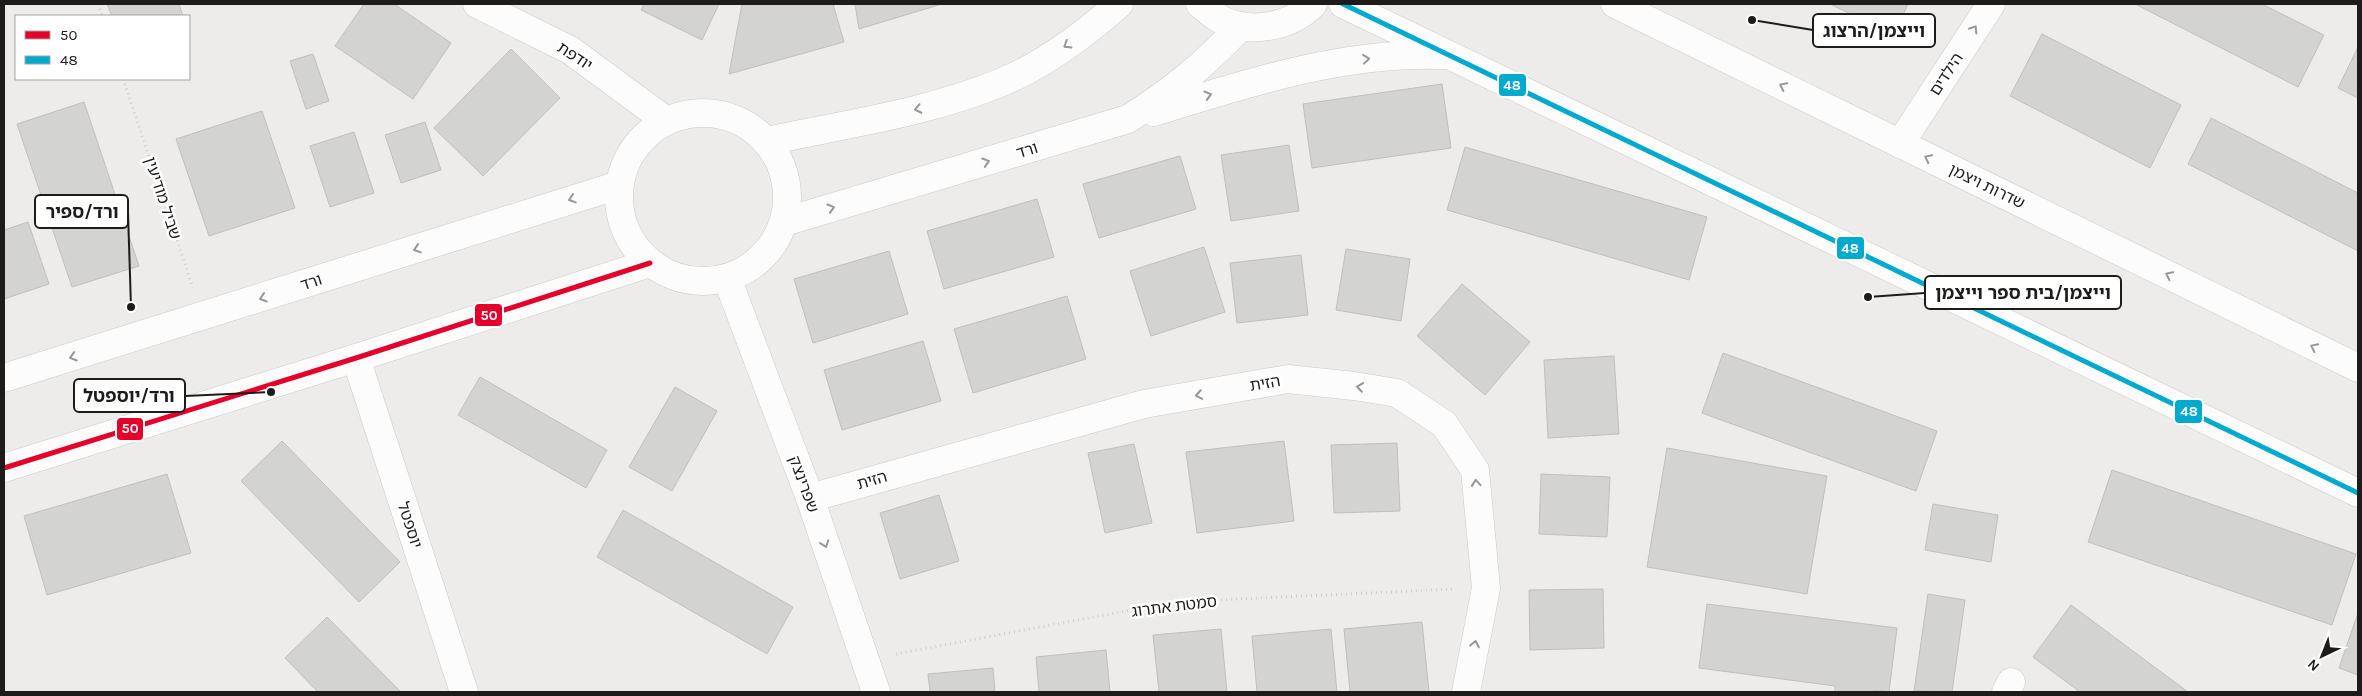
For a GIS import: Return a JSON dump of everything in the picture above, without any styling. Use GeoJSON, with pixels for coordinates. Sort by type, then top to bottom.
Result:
{"type":"FeatureCollection","features":[{"type":"Feature","properties":{"kind":"street","name":"יודפת"},"geometry":{"type":"LineString","coordinates":[[477,4],[570,50],[666,120]]}},
{"type":"Feature","properties":{"kind":"street"},"geometry":{"type":"LineString","coordinates":[[1093,27],[1108,4]]}},
{"type":"Feature","properties":{"kind":"street"},"geometry":{"type":"LineString","coordinates":[[767,141],[927,107],[1002,82],[1040,63],[1093,27],[1119,4]]}},
{"type":"Feature","properties":{"kind":"street"},"geometry":{"type":"LineString","coordinates":[[1200,4],[1216,17],[1241,26],[1264,28],[1287,22],[1307,10],[1313,4]]}},
{"type":"Feature","properties":{"kind":"street"},"geometry":{"type":"LineString","coordinates":[[1343,4],[2358,493]]}},
{"type":"Feature","properties":{"kind":"street","name":"שדרות ויצמן"},"geometry":{"type":"LineString","coordinates":[[1615,4],[2358,368]]}},
{"type":"Feature","properties":{"kind":"street","name":"הילדים"},"geometry":{"type":"LineString","coordinates":[[1900,144],[1991,4]]}},
{"type":"Feature","properties":{"kind":"street","name":"ורד"},"geometry":{"type":"LineString","coordinates":[[784,222],[1128,119],[1169,93],[1207,61],[1241,26]]}},
{"type":"Feature","properties":{"kind":"street"},"geometry":{"type":"LineString","coordinates":[[1128,119],[1274,76],[1335,62],[1384,57],[1450,56]]}},
{"type":"Feature","properties":{"kind":"street"},"geometry":{"type":"LineString","coordinates":[[692,112],[720,113],[746,123],[767,141],[782,166],[788,194],[784,222],[772,247],[752,266],[727,278],[700,281],[674,276],[650,263],[631,241],[620,214],[619,185],[627,158],[643,136],[666,120],[692,112]]}},
{"type":"Feature","properties":{"kind":"street","name":"ורד"},"geometry":{"type":"LineString","coordinates":[[4,378],[619,185]]}},
{"type":"Feature","properties":{"kind":"street"},"geometry":{"type":"LineString","coordinates":[[4,468],[356,358],[650,263]]}},
{"type":"Feature","properties":{"kind":"street","name":"שפרינצק"},"geometry":{"type":"LineString","coordinates":[[727,278],[810,498],[876,692]]}},
{"type":"Feature","properties":{"kind":"street","name":"יוספטל"},"geometry":{"type":"LineString","coordinates":[[356,358],[464,692]]}},
{"type":"Feature","properties":{"kind":"street","name":"הזית"},"geometry":{"type":"LineString","coordinates":[[810,498],[1144,404],[1288,379],[1354,386],[1398,394],[1444,424],[1475,470],[1486,588],[1466,692]]}},
{"type":"Feature","properties":{"kind":"path","name":"שביל מודיעין"},"geometry":{"type":"LineString","coordinates":[[123,80],[203,317]]}},
{"type":"Feature","properties":{"kind":"path","name":"סמטת אתרוג"},"geometry":{"type":"LineString","coordinates":[[866,660],[1174,602],[1486,588]]}},
{"type":"Feature","properties":{"kind":"building"},"geometry":{"type":"Polygon","coordinates":[[[107,4],[179,4],[183,15],[112,15],[107,4]]]}},
{"type":"Feature","properties":{"kind":"building"},"geometry":{"type":"Polygon","coordinates":[[[364,4],[394,4],[451,43],[413,99],[335,46],[364,4]]]}},
{"type":"Feature","properties":{"kind":"building"},"geometry":{"type":"Polygon","coordinates":[[[644,4],[719,4],[702,40],[641,10],[644,4]]]}},
{"type":"Feature","properties":{"kind":"building"},"geometry":{"type":"Polygon","coordinates":[[[742,4],[833,4],[844,42],[729,74],[742,4]]]}},
{"type":"Feature","properties":{"kind":"building"},"geometry":{"type":"Polygon","coordinates":[[[855,4],[942,4],[859,29],[855,4]]]}},
{"type":"Feature","properties":{"kind":"building"},"geometry":{"type":"Polygon","coordinates":[[[1830,4],[1908,4],[1894,35],[1830,4]]]}},
{"type":"Feature","properties":{"kind":"building"},"geometry":{"type":"Polygon","coordinates":[[[2135,4],[2262,4],[2324,35],[2298,87],[2135,4]]]}},
{"type":"Feature","properties":{"kind":"building"},"geometry":{"type":"Polygon","coordinates":[[[2042,34],[2181,105],[2150,168],[2010,96],[2042,34]]]}},
{"type":"Feature","properties":{"kind":"building"},"geometry":{"type":"Polygon","coordinates":[[[2358,47],[2358,98],[2338,88],[2358,47]]]}},
{"type":"Feature","properties":{"kind":"building"},"geometry":{"type":"Polygon","coordinates":[[[511,49],[560,98],[483,176],[434,128],[511,49]]]}},
{"type":"Feature","properties":{"kind":"building"},"geometry":{"type":"Polygon","coordinates":[[[313,54],[329,101],[306,109],[290,61],[313,54]]]}},
{"type":"Feature","properties":{"kind":"building"},"geometry":{"type":"Polygon","coordinates":[[[1442,84],[1451,148],[1312,168],[1303,104],[1442,84]]]}},
{"type":"Feature","properties":{"kind":"building"},"geometry":{"type":"Polygon","coordinates":[[[84,102],[139,266],[72,287],[17,124],[84,102]]]}},
{"type":"Feature","properties":{"kind":"building"},"geometry":{"type":"Polygon","coordinates":[[[262,111],[295,208],[209,236],[176,139],[262,111]]]}},
{"type":"Feature","properties":{"kind":"building"},"geometry":{"type":"Polygon","coordinates":[[[2211,118],[2358,193],[2358,251],[2188,164],[2211,118]]]}},
{"type":"Feature","properties":{"kind":"building"},"geometry":{"type":"Polygon","coordinates":[[[425,122],[441,170],[401,183],[385,135],[425,122]]]}},
{"type":"Feature","properties":{"kind":"building"},"geometry":{"type":"Polygon","coordinates":[[[354,132],[374,193],[330,207],[310,146],[354,132]]]}},
{"type":"Feature","properties":{"kind":"building"},"geometry":{"type":"Polygon","coordinates":[[[1289,145],[1299,211],[1231,221],[1221,155],[1289,145]]]}},
{"type":"Feature","properties":{"kind":"building"},"geometry":{"type":"Polygon","coordinates":[[[1465,147],[1707,217],[1689,280],[1447,210],[1465,147]]]}},
{"type":"Feature","properties":{"kind":"building"},"geometry":{"type":"Polygon","coordinates":[[[1180,156],[1196,209],[1099,238],[1083,184],[1180,156]]]}},
{"type":"Feature","properties":{"kind":"building"},"geometry":{"type":"Polygon","coordinates":[[[1037,199],[1054,257],[944,289],[927,231],[1037,199]]]}},
{"type":"Feature","properties":{"kind":"building"},"geometry":{"type":"Polygon","coordinates":[[[28,222],[49,284],[4,299],[4,230],[28,222]]]}},
{"type":"Feature","properties":{"kind":"building"},"geometry":{"type":"Polygon","coordinates":[[[1204,247],[1225,312],[1151,336],[1130,271],[1204,247]]]}},
{"type":"Feature","properties":{"kind":"building"},"geometry":{"type":"Polygon","coordinates":[[[1346,249],[1410,259],[1401,321],[1336,310],[1346,249]]]}},
{"type":"Feature","properties":{"kind":"building"},"geometry":{"type":"Polygon","coordinates":[[[889,251],[908,314],[813,343],[794,279],[889,251]]]}},
{"type":"Feature","properties":{"kind":"building"},"geometry":{"type":"Polygon","coordinates":[[[1301,255],[1308,315],[1237,323],[1230,263],[1301,255]]]}},
{"type":"Feature","properties":{"kind":"building"},"geometry":{"type":"Polygon","coordinates":[[[1462,284],[1530,342],[1485,395],[1417,336],[1462,284]]]}},
{"type":"Feature","properties":{"kind":"building"},"geometry":{"type":"Polygon","coordinates":[[[1067,296],[1086,359],[973,393],[954,329],[1067,296]]]}},
{"type":"Feature","properties":{"kind":"building"},"geometry":{"type":"Polygon","coordinates":[[[923,341],[941,401],[842,430],[824,370],[923,341]]]}},
{"type":"Feature","properties":{"kind":"building"},"geometry":{"type":"Polygon","coordinates":[[[1723,353],[1937,431],[1916,491],[1702,413],[1723,353]]]}},
{"type":"Feature","properties":{"kind":"building"},"geometry":{"type":"Polygon","coordinates":[[[1614,356],[1619,434],[1548,438],[1544,360],[1614,356]]]}},
{"type":"Feature","properties":{"kind":"building"},"geometry":{"type":"Polygon","coordinates":[[[480,377],[607,450],[586,488],[458,415],[480,377]]]}},
{"type":"Feature","properties":{"kind":"building"},"geometry":{"type":"Polygon","coordinates":[[[675,387],[717,411],[672,491],[629,467],[675,387]]]}},
{"type":"Feature","properties":{"kind":"building"},"geometry":{"type":"Polygon","coordinates":[[[282,441],[400,562],[359,602],[241,481],[282,441]]]}},
{"type":"Feature","properties":{"kind":"building"},"geometry":{"type":"Polygon","coordinates":[[[1284,441],[1294,521],[1197,533],[1186,452],[1284,441]]]}},
{"type":"Feature","properties":{"kind":"building"},"geometry":{"type":"Polygon","coordinates":[[[1397,443],[1400,511],[1334,513],[1331,445],[1397,443]]]}},
{"type":"Feature","properties":{"kind":"building"},"geometry":{"type":"Polygon","coordinates":[[[1134,444],[1152,523],[1105,533],[1088,453],[1134,444]]]}},
{"type":"Feature","properties":{"kind":"building"},"geometry":{"type":"Polygon","coordinates":[[[1667,448],[1827,476],[1807,594],[1647,567],[1667,448]]]}},
{"type":"Feature","properties":{"kind":"building"},"geometry":{"type":"Polygon","coordinates":[[[2112,470],[2356,554],[2332,625],[2088,542],[2112,470]]]}},
{"type":"Feature","properties":{"kind":"building"},"geometry":{"type":"Polygon","coordinates":[[[167,474],[191,553],[47,595],[24,516],[167,474]]]}},
{"type":"Feature","properties":{"kind":"building"},"geometry":{"type":"Polygon","coordinates":[[[1541,474],[1610,477],[1607,537],[1539,534],[1541,474]]]}},
{"type":"Feature","properties":{"kind":"building"},"geometry":{"type":"Polygon","coordinates":[[[939,495],[959,561],[900,579],[880,513],[939,495]]]}},
{"type":"Feature","properties":{"kind":"building"},"geometry":{"type":"Polygon","coordinates":[[[1933,504],[1998,515],[1991,562],[1925,550],[1933,504]]]}},
{"type":"Feature","properties":{"kind":"building"},"geometry":{"type":"Polygon","coordinates":[[[623,510],[793,607],[767,654],[597,557],[623,510]]]}},
{"type":"Feature","properties":{"kind":"building"},"geometry":{"type":"Polygon","coordinates":[[[1603,589],[1604,648],[1530,650],[1529,590],[1603,589]]]}},
{"type":"Feature","properties":{"kind":"building"},"geometry":{"type":"Polygon","coordinates":[[[1928,594],[1965,600],[1952,692],[1914,691],[1928,594]]]}},
{"type":"Feature","properties":{"kind":"building"},"geometry":{"type":"Polygon","coordinates":[[[1707,604],[1897,628],[1889,692],[1873,690],[1873,692],[1835,692],[1835,686],[1699,668],[1707,604]]]}},
{"type":"Feature","properties":{"kind":"building"},"geometry":{"type":"Polygon","coordinates":[[[2071,605],[2188,692],[2080,692],[2033,657],[2071,605]]]}},
{"type":"Feature","properties":{"kind":"building"},"geometry":{"type":"Polygon","coordinates":[[[2358,613],[2358,675],[2339,668],[2358,613]]]}},
{"type":"Feature","properties":{"kind":"building"},"geometry":{"type":"Polygon","coordinates":[[[327,617],[401,692],[318,692],[285,658],[327,617]]]}},
{"type":"Feature","properties":{"kind":"building"},"geometry":{"type":"Polygon","coordinates":[[[1422,622],[1429,692],[1350,692],[1344,629],[1422,622]]]}},
{"type":"Feature","properties":{"kind":"building"},"geometry":{"type":"Polygon","coordinates":[[[1221,629],[1227,692],[1159,692],[1153,635],[1221,629]]]}},
{"type":"Feature","properties":{"kind":"building"},"geometry":{"type":"Polygon","coordinates":[[[1331,629],[1337,692],[1257,692],[1252,636],[1331,629]]]}},
{"type":"Feature","properties":{"kind":"building"},"geometry":{"type":"Polygon","coordinates":[[[1106,650],[1110,692],[1039,692],[1036,657],[1106,650]]]}},
{"type":"Feature","properties":{"kind":"building"},"geometry":{"type":"Polygon","coordinates":[[[993,668],[995,692],[930,692],[928,674],[993,668]]]}},
{"type":"Feature","properties":{"kind":"transit line","name":"48"},"geometry":{"type":"LineString","coordinates":[[1343,4],[2358,493]]}},
{"type":"Feature","properties":{"kind":"transit line","name":"50"},"geometry":{"type":"LineString","coordinates":[[4,468],[356,358],[650,263]]}},
{"type":"Feature","properties":{"kind":"place","name":"וייצמן/הרצוג"},"geometry":{"type":"Point","coordinates":[1752,20]}},
{"type":"Feature","properties":{"kind":"place","name":"וייצמן/בית ספר וייצמן"},"geometry":{"type":"Point","coordinates":[1868,297]}},
{"type":"Feature","properties":{"kind":"place","name":"ורד/ספיר"},"geometry":{"type":"Point","coordinates":[131,307]}},
{"type":"Feature","properties":{"kind":"place","name":"ורד/יוספטל"},"geometry":{"type":"Point","coordinates":[271,392]}}]}
